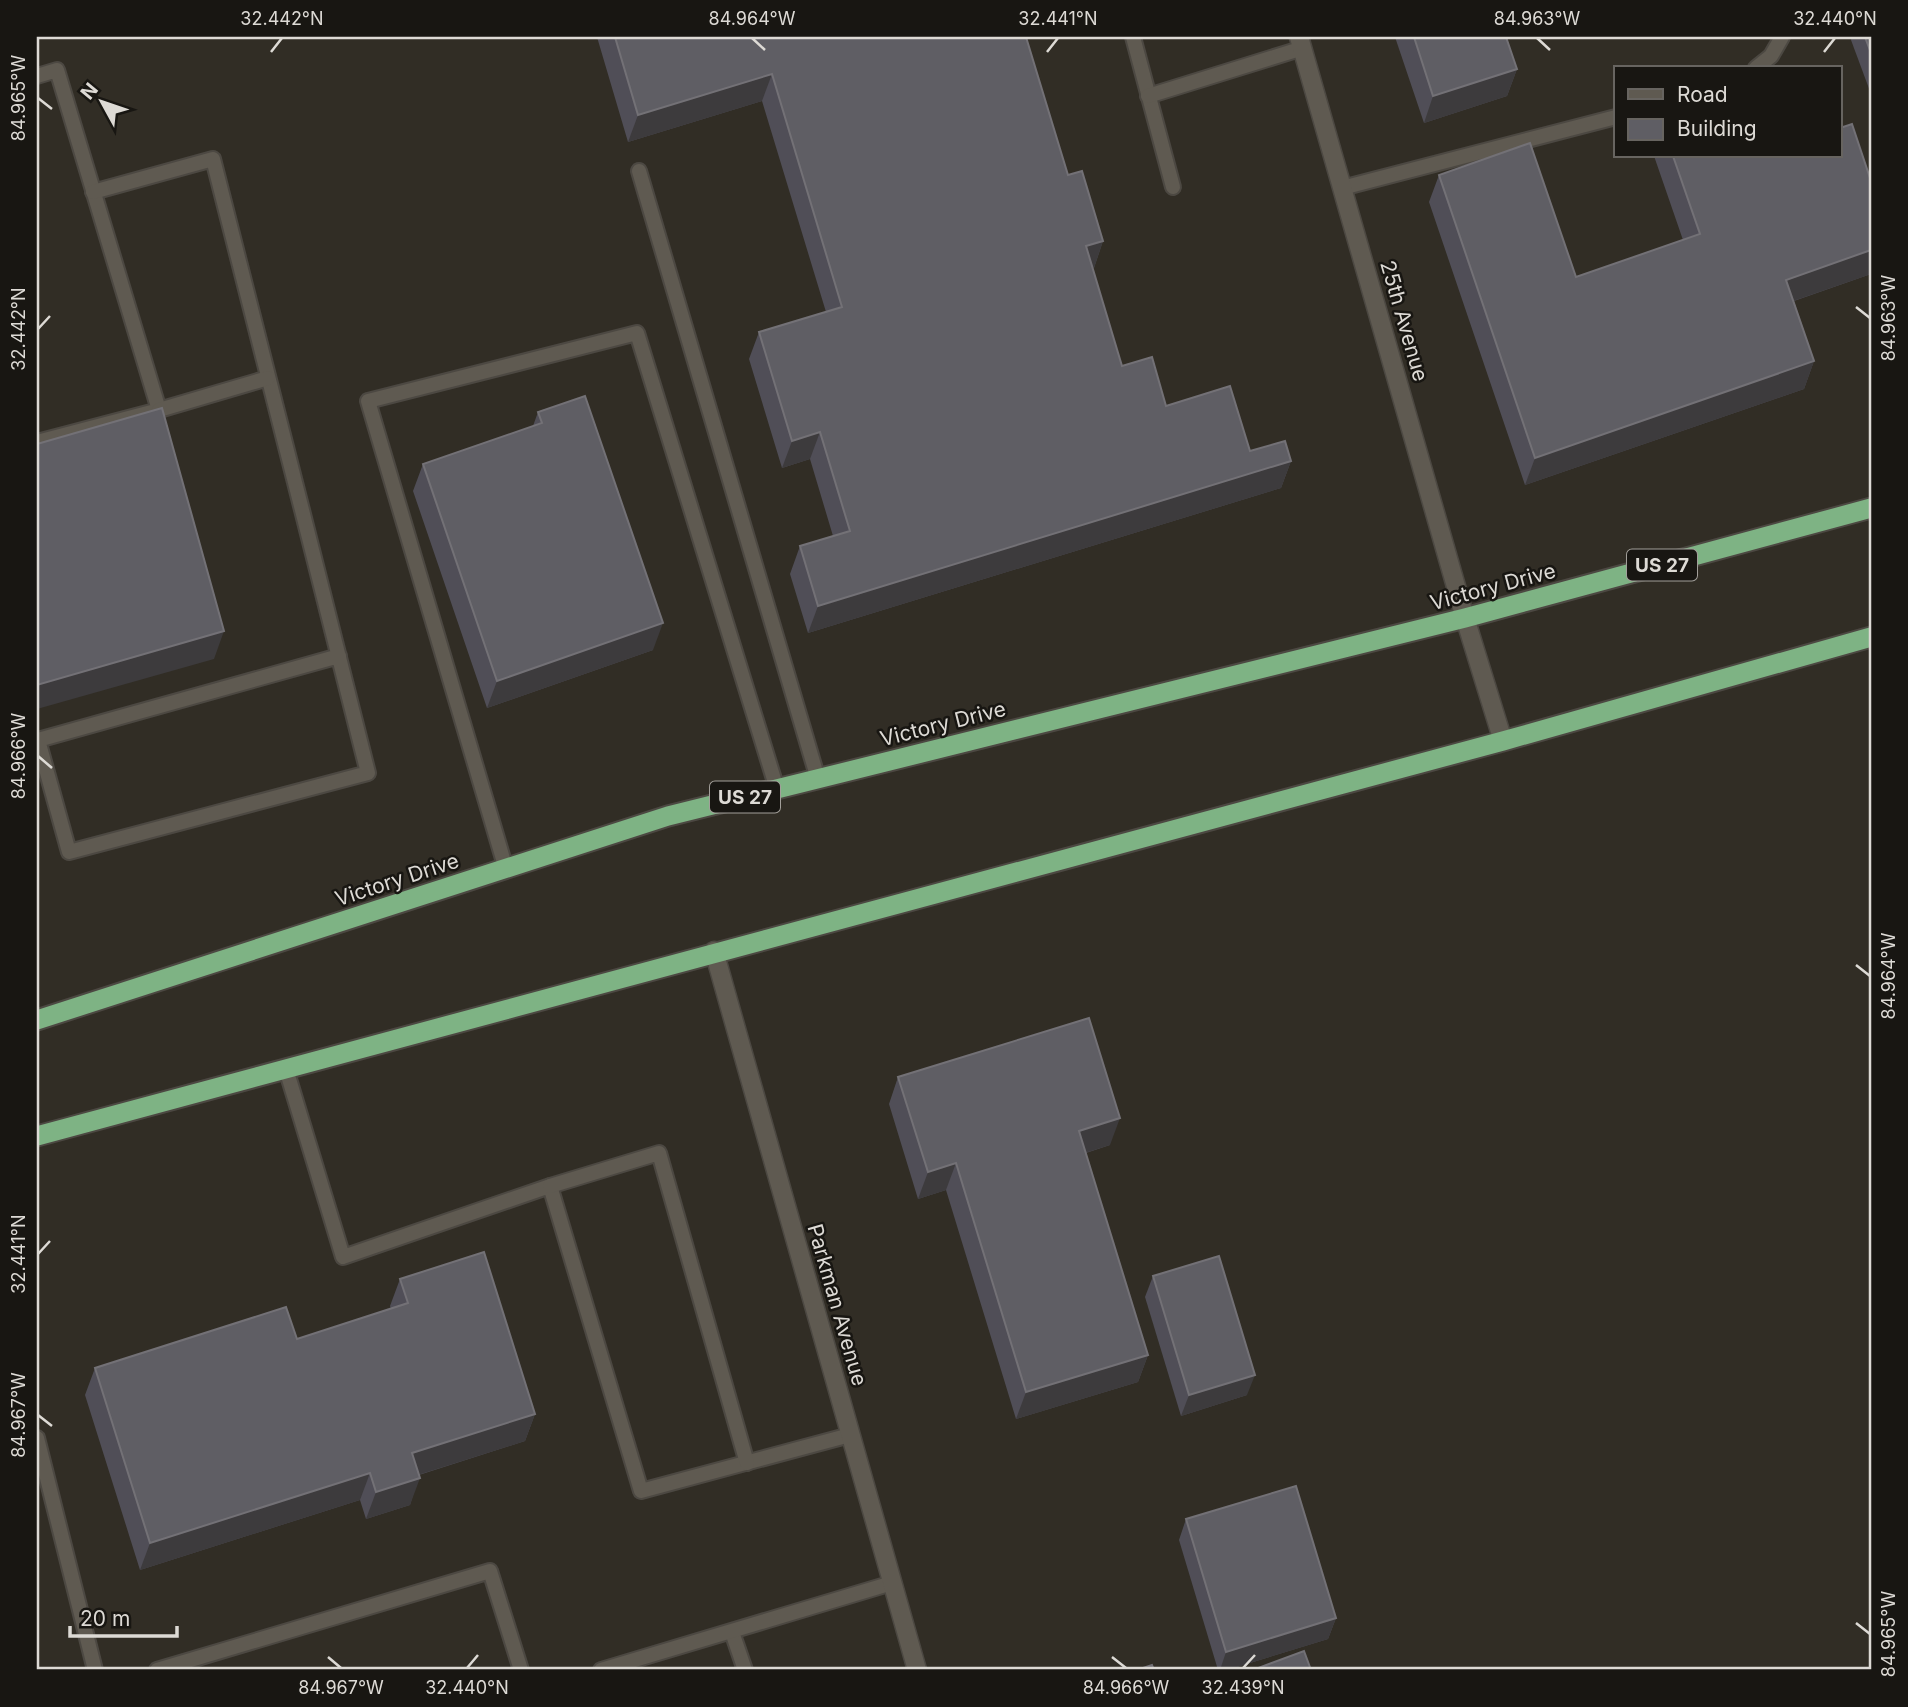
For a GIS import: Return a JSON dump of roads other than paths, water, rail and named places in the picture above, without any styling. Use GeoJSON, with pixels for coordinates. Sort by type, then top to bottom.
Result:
{"type":"FeatureCollection","features":[{"type":"Feature","properties":{"kind":"highway","name":"Victory Drive"},"geometry":{"type":"LineString","coordinates":[[37,1020],[668,816],[1465,618],[1871,508]]}},
{"type":"Feature","properties":{"kind":"highway"},"geometry":{"type":"LineString","coordinates":[[37,1136],[714,951],[1503,741],[1871,636]]}},
{"type":"Feature","properties":{"kind":"street","name":"25th Avenue"},"geometry":{"type":"LineString","coordinates":[[1301,43],[1465,618],[1503,741]]}},
{"type":"Feature","properties":{"kind":"street","name":"Parkman Avenue"},"geometry":{"type":"LineString","coordinates":[[714,951],[917,1670]]}},
{"type":"Feature","properties":{"kind":"lane"},"geometry":{"type":"LineString","coordinates":[[1133,37],[1173,187]]}},
{"type":"Feature","properties":{"kind":"lane"},"geometry":{"type":"LineString","coordinates":[[1758,66],[1771,56],[1782,37]]}},
{"type":"Feature","properties":{"kind":"lane"},"geometry":{"type":"LineString","coordinates":[[1149,96],[1301,43]]}},
{"type":"Feature","properties":{"kind":"lane"},"geometry":{"type":"LineString","coordinates":[[37,76],[57,71],[159,410]]}},
{"type":"Feature","properties":{"kind":"lane"},"geometry":{"type":"LineString","coordinates":[[1342,188],[1614,118]]}},
{"type":"Feature","properties":{"kind":"lane"},"geometry":{"type":"LineString","coordinates":[[93,192],[213,159],[339,656],[368,774],[69,852],[38,740],[339,656]]}},
{"type":"Feature","properties":{"kind":"lane"},"geometry":{"type":"LineString","coordinates":[[639,171],[818,779]]}},
{"type":"Feature","properties":{"kind":"lane"},"geometry":{"type":"LineString","coordinates":[[506,869],[368,401],[637,333],[777,789]]}},
{"type":"Feature","properties":{"kind":"lane"},"geometry":{"type":"LineString","coordinates":[[38,438],[159,410],[268,378]]}},
{"type":"Feature","properties":{"kind":"lane"},"geometry":{"type":"LineString","coordinates":[[286,1069],[343,1257],[550,1186],[659,1153],[747,1463]]}},
{"type":"Feature","properties":{"kind":"lane"},"geometry":{"type":"LineString","coordinates":[[550,1186],[641,1491],[850,1435]]}},
{"type":"Feature","properties":{"kind":"lane"},"geometry":{"type":"LineString","coordinates":[[37,1438],[95,1670]]}},
{"type":"Feature","properties":{"kind":"lane"},"geometry":{"type":"LineString","coordinates":[[158,1670],[490,1571],[521,1670]]}},
{"type":"Feature","properties":{"kind":"lane"},"geometry":{"type":"LineString","coordinates":[[601,1670],[892,1583]]}},
{"type":"Feature","properties":{"kind":"lane"},"geometry":{"type":"LineString","coordinates":[[732,1632],[745,1670]]}}]}
